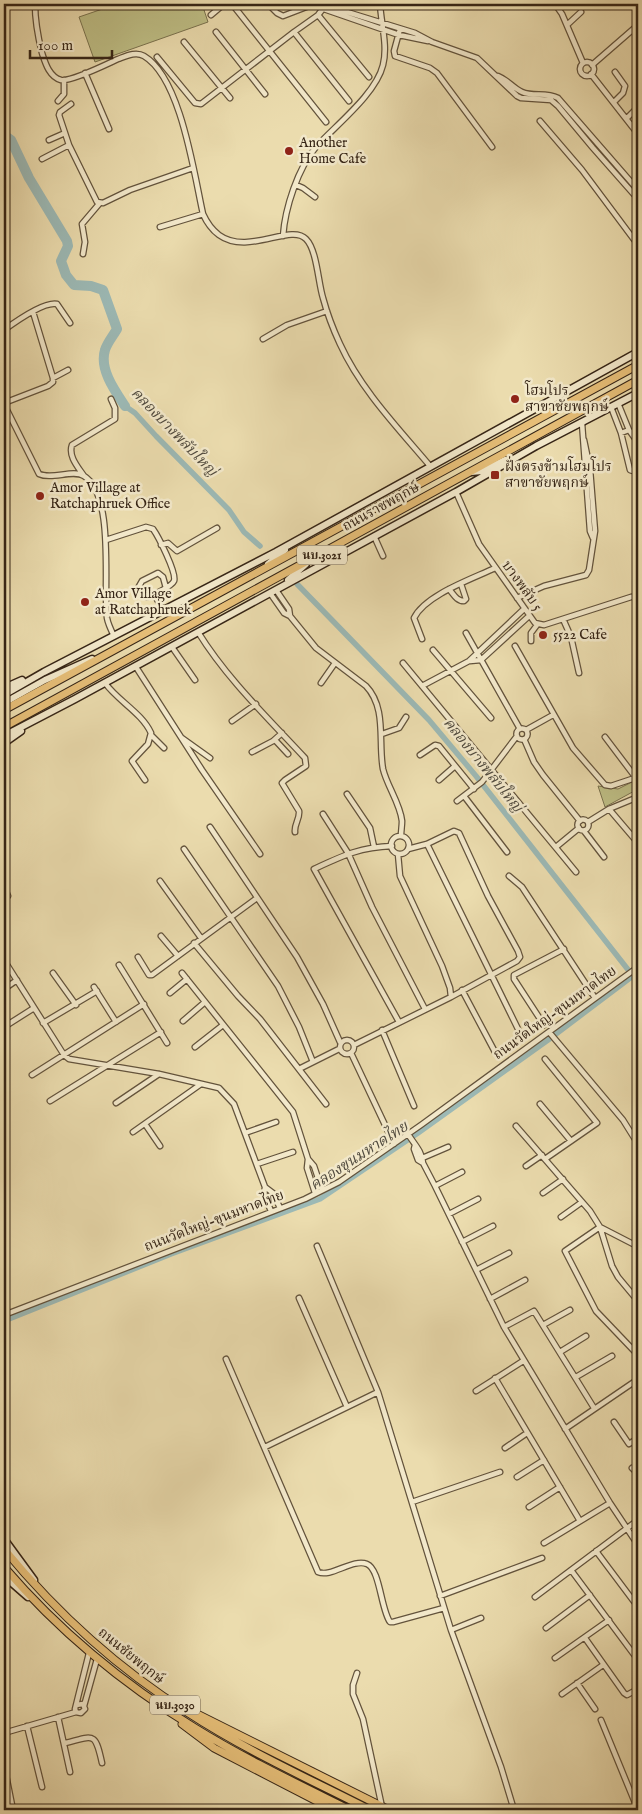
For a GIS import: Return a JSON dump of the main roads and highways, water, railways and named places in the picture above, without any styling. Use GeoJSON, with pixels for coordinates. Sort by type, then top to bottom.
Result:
{"type":"FeatureCollection","features":[{"type":"Feature","properties":{"kind":"main road","name":"ถนนราชพฤกษ์"},"geometry":{"type":"LineString","coordinates":[[44,672],[297,540],[638,352]]}},
{"type":"Feature","properties":{"kind":"main road","name":"ถนนราชพฤกษ์"},"geometry":{"type":"LineString","coordinates":[[4,710],[638,365]]}},
{"type":"Feature","properties":{"kind":"main road","name":"ถนนราชพฤกษ์"},"geometry":{"type":"LineString","coordinates":[[4,727],[638,380]]}},
{"type":"Feature","properties":{"kind":"main road","name":"ถนนราชพฤกษ์"},"geometry":{"type":"LineString","coordinates":[[38,719],[456,492],[536,446],[638,393]]}},
{"type":"Feature","properties":{"kind":"main road"},"geometry":{"type":"LineString","coordinates":[[468,473],[482,471],[536,446]]}},
{"type":"Feature","properties":{"kind":"main road"},"geometry":{"type":"LineString","coordinates":[[255,575],[297,540]]}},
{"type":"Feature","properties":{"kind":"main road"},"geometry":{"type":"LineString","coordinates":[[275,590],[309,561]]}},
{"type":"Feature","properties":{"kind":"main road"},"geometry":{"type":"LineString","coordinates":[[4,702],[53,677],[101,656]]}},
{"type":"Feature","properties":{"kind":"main road"},"geometry":{"type":"LineString","coordinates":[[4,688],[44,672]]}},
{"type":"Feature","properties":{"kind":"main road"},"geometry":{"type":"LineString","coordinates":[[4,695],[44,672]]}},
{"type":"Feature","properties":{"kind":"main road"},"geometry":{"type":"LineString","coordinates":[[4,736],[38,719]]}},
{"type":"Feature","properties":{"kind":"main road"},"geometry":{"type":"LineString","coordinates":[[4,743],[38,719]]}},
{"type":"Feature","properties":{"kind":"main road"},"geometry":{"type":"LineString","coordinates":[[4,1539],[47,1598]]}},
{"type":"Feature","properties":{"kind":"main road","name":"ถนนชัยพฤกษ์"},"geometry":{"type":"LineString","coordinates":[[4,1549],[47,1598],[92,1641],[165,1698],[224,1735],[370,1810]]}},
{"type":"Feature","properties":{"kind":"main road","name":"ถนนชัยพฤกษ์"},"geometry":{"type":"LineString","coordinates":[[4,1567],[51,1618],[89,1653],[161,1706],[218,1742],[350,1810]]}},
{"type":"Feature","properties":{"kind":"main road"},"geometry":{"type":"LineString","coordinates":[[4,1576],[51,1618]]}},
{"type":"Feature","properties":{"kind":"main road"},"geometry":{"type":"LineString","coordinates":[[165,1698],[386,1809]]}},
{"type":"Feature","properties":{"kind":"main road"},"geometry":{"type":"LineString","coordinates":[[161,1706],[185,1727],[214,1748],[334,1810]]}},
{"type":"Feature","properties":{"kind":"waterway","name":"คลองบางพลับใหญ่"},"geometry":{"type":"LineString","coordinates":[[4,135],[11,140],[29,178],[67,241],[68,246],[61,261],[66,275],[74,285],[91,286],[103,290],[117,329],[106,347],[104,365],[109,380],[125,406]]}},
{"type":"Feature","properties":{"kind":"waterway","name":"คลองบางพลับใหญ่"},"geometry":{"type":"LineString","coordinates":[[125,406],[135,413],[229,510],[244,532],[260,546]]}},
{"type":"Feature","properties":{"kind":"waterway","name":"คลองบางพลับใหญ่"},"geometry":{"type":"LineString","coordinates":[[297,584],[429,720],[476,776],[633,976]]}},
{"type":"Feature","properties":{"kind":"waterway","name":"คลองขุนมหาดไทย"},"geometry":{"type":"LineString","coordinates":[[4,1321],[171,1254],[320,1199],[418,1133],[548,1040],[638,972]]}},
{"type":"Feature","properties":{"kind":"place","name":"Another Home Cafe"},"geometry":{"type":"Point","coordinates":[289,151]}},
{"type":"Feature","properties":{"kind":"place","name":"โฮมโปร สาขาชัยพฤกษ์"},"geometry":{"type":"Point","coordinates":[515,399]}},
{"type":"Feature","properties":{"kind":"place","name":"ฝั่งตรงข้ามโฮมโปร สาขาชัยพฤกษ์"},"geometry":{"type":"Point","coordinates":[495,475]}},
{"type":"Feature","properties":{"kind":"place","name":"Amor Village at Ratchaphruek Office"},"geometry":{"type":"Point","coordinates":[40,496]}},
{"type":"Feature","properties":{"kind":"place","name":"Amor Village at Ratchaphruek"},"geometry":{"type":"Point","coordinates":[85,602]}},
{"type":"Feature","properties":{"kind":"place","name":"5522 Cafe"},"geometry":{"type":"Point","coordinates":[543,635]}}]}
